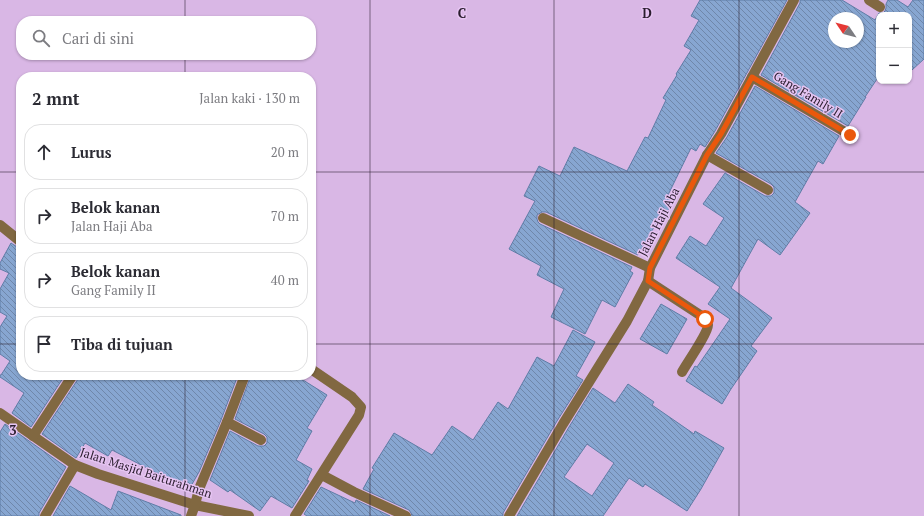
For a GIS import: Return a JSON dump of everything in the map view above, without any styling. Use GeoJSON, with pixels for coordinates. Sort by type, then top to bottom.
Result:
{"type":"FeatureCollection","features":[{"type":"Feature","properties":{"kind":"street","name":"Jalan Haji Aba"},"geometry":{"type":"LineString","coordinates":[[509,516],[563,424],[617,338],[648,281],[650,268],[707,155],[721,134],[794,0]]}},
{"type":"Feature","properties":{"kind":"street"},"geometry":{"type":"LineString","coordinates":[[868,0],[880,8]]}},
{"type":"Feature","properties":{"kind":"street","name":"Gang Family II"},"geometry":{"type":"LineString","coordinates":[[752,77],[850,135]]}},
{"type":"Feature","properties":{"kind":"street"},"geometry":{"type":"LineString","coordinates":[[707,155],[768,190]]}},
{"type":"Feature","properties":{"kind":"street"},"geometry":{"type":"LineString","coordinates":[[543,218],[650,268]]}},
{"type":"Feature","properties":{"kind":"street"},"geometry":{"type":"LineString","coordinates":[[0,225],[16,238]]}},
{"type":"Feature","properties":{"kind":"street"},"geometry":{"type":"LineString","coordinates":[[648,281],[700,315],[705,319],[708,325],[705,334],[682,372]]}},
{"type":"Feature","properties":{"kind":"street"},"geometry":{"type":"LineString","coordinates":[[295,516],[359,415],[361,407],[352,398],[316,373]]}},
{"type":"Feature","properties":{"kind":"street"},"geometry":{"type":"LineString","coordinates":[[33,436],[71,380]]}},
{"type":"Feature","properties":{"kind":"street"},"geometry":{"type":"LineString","coordinates":[[191,516],[199,489],[243,380]]}},
{"type":"Feature","properties":{"kind":"street","name":"Jalan Masjid Baiturahman"},"geometry":{"type":"LineString","coordinates":[[0,413],[75,465],[195,505],[249,516]]}},
{"type":"Feature","properties":{"kind":"street"},"geometry":{"type":"LineString","coordinates":[[227,422],[261,440]]}},
{"type":"Feature","properties":{"kind":"street"},"geometry":{"type":"LineString","coordinates":[[45,516],[75,465]]}},
{"type":"Feature","properties":{"kind":"street"},"geometry":{"type":"LineString","coordinates":[[322,475],[354,492],[406,516]]}},
{"type":"Feature","properties":{"kind":"building"},"geometry":{"type":"Polygon","coordinates":[[[700,0],[787,0],[705,147],[700,144],[696,151],[691,148],[668,195],[674,198],[662,225],[657,222],[638,255],[546,212],[542,212],[537,215],[538,222],[540,224],[632,267],[630,271],[633,273],[615,307],[602,300],[585,334],[551,317],[564,289],[537,275],[541,266],[509,249],[535,201],[524,196],[539,166],[560,176],[574,147],[627,171],[645,137],[648,138],[666,100],[663,98],[691,50],[684,46],[699,20],[691,16],[700,0]]]}},
{"type":"Feature","properties":{"kind":"building"},"geometry":{"type":"Polygon","coordinates":[[[800,0],[842,0],[862,12],[828,12],[828,48],[864,48],[864,13],[875,20],[876,18],[876,80],[848,126],[761,75],[800,3],[800,0]]]}},
{"type":"Feature","properties":{"kind":"building"},"geometry":{"type":"Polygon","coordinates":[[[888,0],[897,0],[908,7],[913,0],[924,0],[924,59],[912,70],[912,12],[884,12],[888,0]]]}},
{"type":"Feature","properties":{"kind":"building"},"geometry":{"type":"Polygon","coordinates":[[[755,86],[839,136],[823,164],[818,161],[795,202],[810,213],[780,255],[758,239],[731,288],[772,318],[751,346],[757,351],[722,404],[686,381],[695,366],[697,367],[730,319],[708,304],[720,287],[676,258],[690,236],[706,246],[724,218],[703,204],[725,173],[765,196],[771,196],[774,193],[774,187],[771,184],[716,153],[727,137],[755,86]]]}},
{"type":"Feature","properties":{"kind":"building"},"geometry":{"type":"Polygon","coordinates":[[[11,243],[16,246],[16,380],[62,380],[31,427],[12,413],[24,393],[0,377],[10,361],[0,354],[0,327],[7,316],[0,312],[0,289],[9,273],[0,269],[0,263],[11,243]]]}},
{"type":"Feature","properties":{"kind":"building"},"geometry":{"type":"Polygon","coordinates":[[[661,304],[687,319],[667,354],[640,339],[661,304]]]}},
{"type":"Feature","properties":{"kind":"building"},"geometry":{"type":"Polygon","coordinates":[[[573,330],[595,342],[576,376],[583,380],[557,421],[503,513],[503,516],[412,516],[409,510],[363,489],[374,469],[372,468],[394,433],[432,455],[452,426],[473,440],[498,402],[508,409],[537,357],[554,366],[573,330]]]}},
{"type":"Feature","properties":{"kind":"building"},"geometry":{"type":"Polygon","coordinates":[[[77,380],[236,380],[199,472],[191,486],[182,481],[180,485],[112,450],[108,456],[85,443],[76,458],[42,434],[77,380]]]}},
{"type":"Feature","properties":{"kind":"building"},"geometry":{"type":"Polygon","coordinates":[[[249,380],[303,380],[327,395],[307,428],[312,431],[296,460],[312,469],[307,480],[309,481],[292,508],[271,496],[260,511],[230,490],[228,492],[210,480],[230,431],[258,446],[264,446],[267,443],[267,437],[264,434],[235,419],[249,380]]]}},
{"type":"Feature","properties":{"kind":"building"},"geometry":{"type":"Polygon","coordinates":[[[628,384],[654,402],[652,405],[694,434],[695,431],[724,448],[687,511],[645,484],[643,487],[629,478],[603,516],[517,516],[593,388],[615,403],[628,384]],[[587,444],[564,477],[592,496],[614,463],[587,444]]]}},
{"type":"Feature","properties":{"kind":"building"},"geometry":{"type":"Polygon","coordinates":[[[5,424],[66,467],[39,513],[39,516],[0,516],[0,432],[5,424]]]}},
{"type":"Feature","properties":{"kind":"building"},"geometry":{"type":"Polygon","coordinates":[[[70,486],[111,510],[118,491],[181,516],[53,516],[70,486]]]}},
{"type":"Feature","properties":{"kind":"building"},"geometry":{"type":"Polygon","coordinates":[[[321,487],[355,503],[356,500],[390,516],[307,516],[304,514],[321,487]]]}},
{"type":"Feature","properties":{"kind":"route"},"geometry":{"type":"LineString","coordinates":[[705,319],[648,281],[650,268],[707,155],[721,134],[752,77],[850,135]]}}]}
